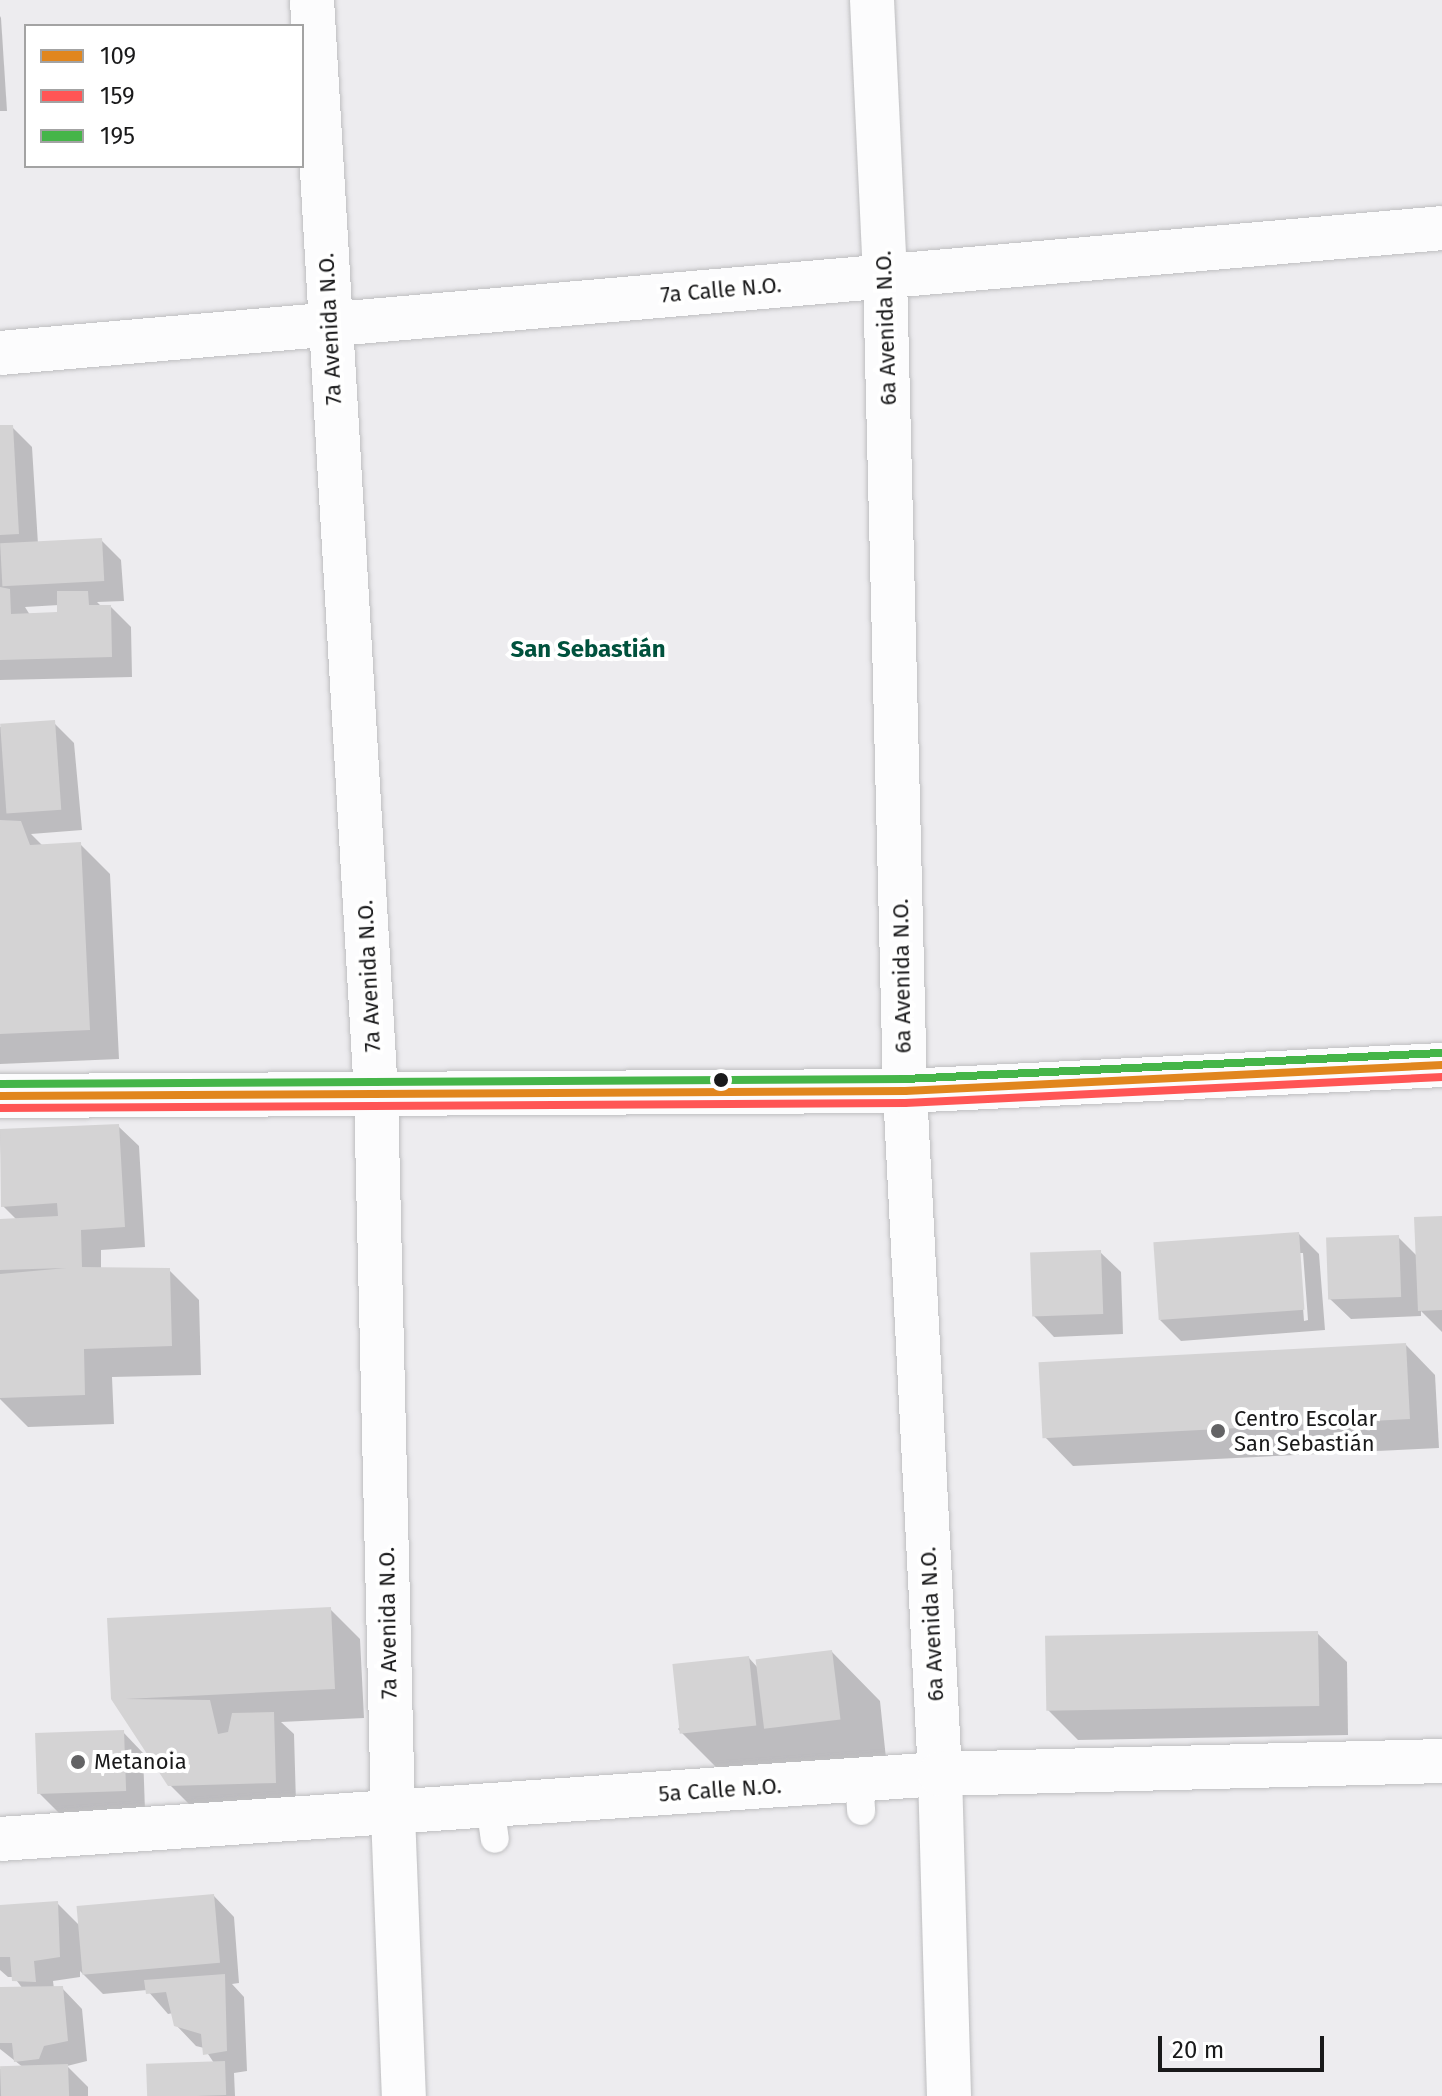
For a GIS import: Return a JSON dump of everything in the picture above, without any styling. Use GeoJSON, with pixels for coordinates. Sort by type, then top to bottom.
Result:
{"type":"FeatureCollection","features":[{"type":"Feature","properties":{"kind":"street","name":"7a Avenida N.O."},"geometry":{"type":"LineString","coordinates":[[312,0],[376,1094],[393,1814],[404,2096]]}},
{"type":"Feature","properties":{"kind":"street","name":"6a Avenida N.O."},"geometry":{"type":"LineString","coordinates":[[872,0],[885,276],[905,1091],[940,1774],[949,2096]]}},
{"type":"Feature","properties":{"kind":"street","name":"7a Calle N.O."},"geometry":{"type":"LineString","coordinates":[[0,353],[1442,228]]}},
{"type":"Feature","properties":{"kind":"street"},"geometry":{"type":"LineString","coordinates":[[0,1096],[905,1091],[1442,1065]]}},
{"type":"Feature","properties":{"kind":"street","name":"5a Calle N.O."},"geometry":{"type":"LineString","coordinates":[[0,1839],[393,1814],[493,1822],[860,1796],[940,1774],[1442,1761]]}},
{"type":"Feature","properties":{"kind":"building"},"geometry":{"type":"Polygon","coordinates":[[[0,425],[13,425],[19,534],[0,535],[0,425]]]}},
{"type":"Feature","properties":{"kind":"building"},"geometry":{"type":"Polygon","coordinates":[[[102,538],[104,581],[2,586],[0,543],[102,538]]]}},
{"type":"Feature","properties":{"kind":"building"},"geometry":{"type":"Polygon","coordinates":[[[0,587],[10,589],[11,614],[57,612],[57,591],[88,591],[89,605],[111,605],[112,657],[0,660],[0,587]]]}},
{"type":"Feature","properties":{"kind":"building"},"geometry":{"type":"Polygon","coordinates":[[[55,720],[61,810],[6,814],[0,724],[55,720]]]}},
{"type":"Feature","properties":{"kind":"building"},"geometry":{"type":"Polygon","coordinates":[[[0,820],[21,821],[30,845],[81,842],[90,1030],[0,1034],[0,820]]]}},
{"type":"Feature","properties":{"kind":"building"},"geometry":{"type":"Polygon","coordinates":[[[119,1124],[125,1227],[81,1230],[82,1267],[170,1268],[172,1346],[84,1349],[85,1395],[0,1398],[0,1274],[66,1268],[0,1270],[0,1219],[58,1216],[57,1203],[1,1207],[0,1129],[119,1124]]]}},
{"type":"Feature","properties":{"kind":"building"},"geometry":{"type":"Polygon","coordinates":[[[1442,1216],[1442,1310],[1418,1311],[1414,1217],[1442,1216]]]}},
{"type":"Feature","properties":{"kind":"building"},"geometry":{"type":"Polygon","coordinates":[[[1299,1232],[1304,1310],[1159,1320],[1153,1242],[1299,1232]]]}},
{"type":"Feature","properties":{"kind":"building"},"geometry":{"type":"Polygon","coordinates":[[[1399,1235],[1401,1297],[1328,1300],[1326,1238],[1399,1235]]]}},
{"type":"Feature","properties":{"kind":"building"},"geometry":{"type":"Polygon","coordinates":[[[1101,1250],[1103,1314],[1032,1316],[1030,1252],[1101,1250]]]}},
{"type":"Feature","properties":{"kind":"building"},"geometry":{"type":"Polygon","coordinates":[[[1406,1343],[1410,1419],[1042,1438],[1039,1362],[1406,1343]]]}},
{"type":"Feature","properties":{"kind":"building"},"geometry":{"type":"Polygon","coordinates":[[[331,1607],[335,1689],[125,1699],[210,1700],[218,1734],[228,1732],[232,1713],[274,1712],[276,1783],[168,1786],[111,1699],[107,1618],[331,1607]]]}},
{"type":"Feature","properties":{"kind":"building"},"geometry":{"type":"Polygon","coordinates":[[[1318,1631],[1319,1706],[1046,1711],[1045,1636],[1318,1631]]]}},
{"type":"Feature","properties":{"kind":"building"},"geometry":{"type":"Polygon","coordinates":[[[832,1650],[841,1719],[764,1729],[756,1659],[832,1650]]]}},
{"type":"Feature","properties":{"kind":"building"},"geometry":{"type":"Polygon","coordinates":[[[749,1656],[756,1726],[680,1734],[672,1664],[749,1656]]]}},
{"type":"Feature","properties":{"kind":"building"},"geometry":{"type":"Polygon","coordinates":[[[124,1730],[126,1791],[37,1794],[35,1733],[124,1730]]]}},
{"type":"Feature","properties":{"kind":"building"},"geometry":{"type":"Polygon","coordinates":[[[214,1894],[220,1963],[83,1975],[77,1906],[214,1894]]]}},
{"type":"Feature","properties":{"kind":"building"},"geometry":{"type":"Polygon","coordinates":[[[58,1901],[60,1957],[34,1961],[36,1982],[12,1981],[10,1957],[0,1957],[0,1905],[58,1901]]]}},
{"type":"Feature","properties":{"kind":"building"},"geometry":{"type":"Polygon","coordinates":[[[225,1974],[227,2051],[203,2055],[201,2034],[174,2026],[166,1992],[146,1994],[144,1980],[225,1974]]]}},
{"type":"Feature","properties":{"kind":"building"},"geometry":{"type":"Polygon","coordinates":[[[63,1986],[68,2041],[44,2046],[39,2059],[14,2062],[12,2043],[0,2043],[0,1987],[63,1986]]]}},
{"type":"Feature","properties":{"kind":"building"},"geometry":{"type":"Polygon","coordinates":[[[225,2061],[226,2095],[147,2096],[146,2064],[225,2061]]]}},
{"type":"Feature","properties":{"kind":"building"},"geometry":{"type":"Polygon","coordinates":[[[68,2064],[69,2096],[1,2096],[0,2066],[68,2064]]]}},
{"type":"Feature","properties":{"kind":"transit line","name":"195"},"geometry":{"type":"LineString","coordinates":[[0,1084],[905,1079],[1441,1053]]}},
{"type":"Feature","properties":{"kind":"transit line","name":"109"},"geometry":{"type":"LineString","coordinates":[[0,1096],[905,1091],[1442,1065]]}},
{"type":"Feature","properties":{"kind":"transit line","name":"159"},"geometry":{"type":"LineString","coordinates":[[0,1108],[905,1103],[1442,1077]]}},
{"type":"Feature","properties":{"kind":"place","name":"Centro Escolar San Sebastián"},"geometry":{"type":"Point","coordinates":[1218,1431]}},
{"type":"Feature","properties":{"kind":"place","name":"Metanoia"},"geometry":{"type":"Point","coordinates":[78,1762]}},
{"type":"Feature","properties":{"kind":"district","name":"San Sebastián"},"geometry":{"type":"Point","coordinates":[588,650]}}]}
